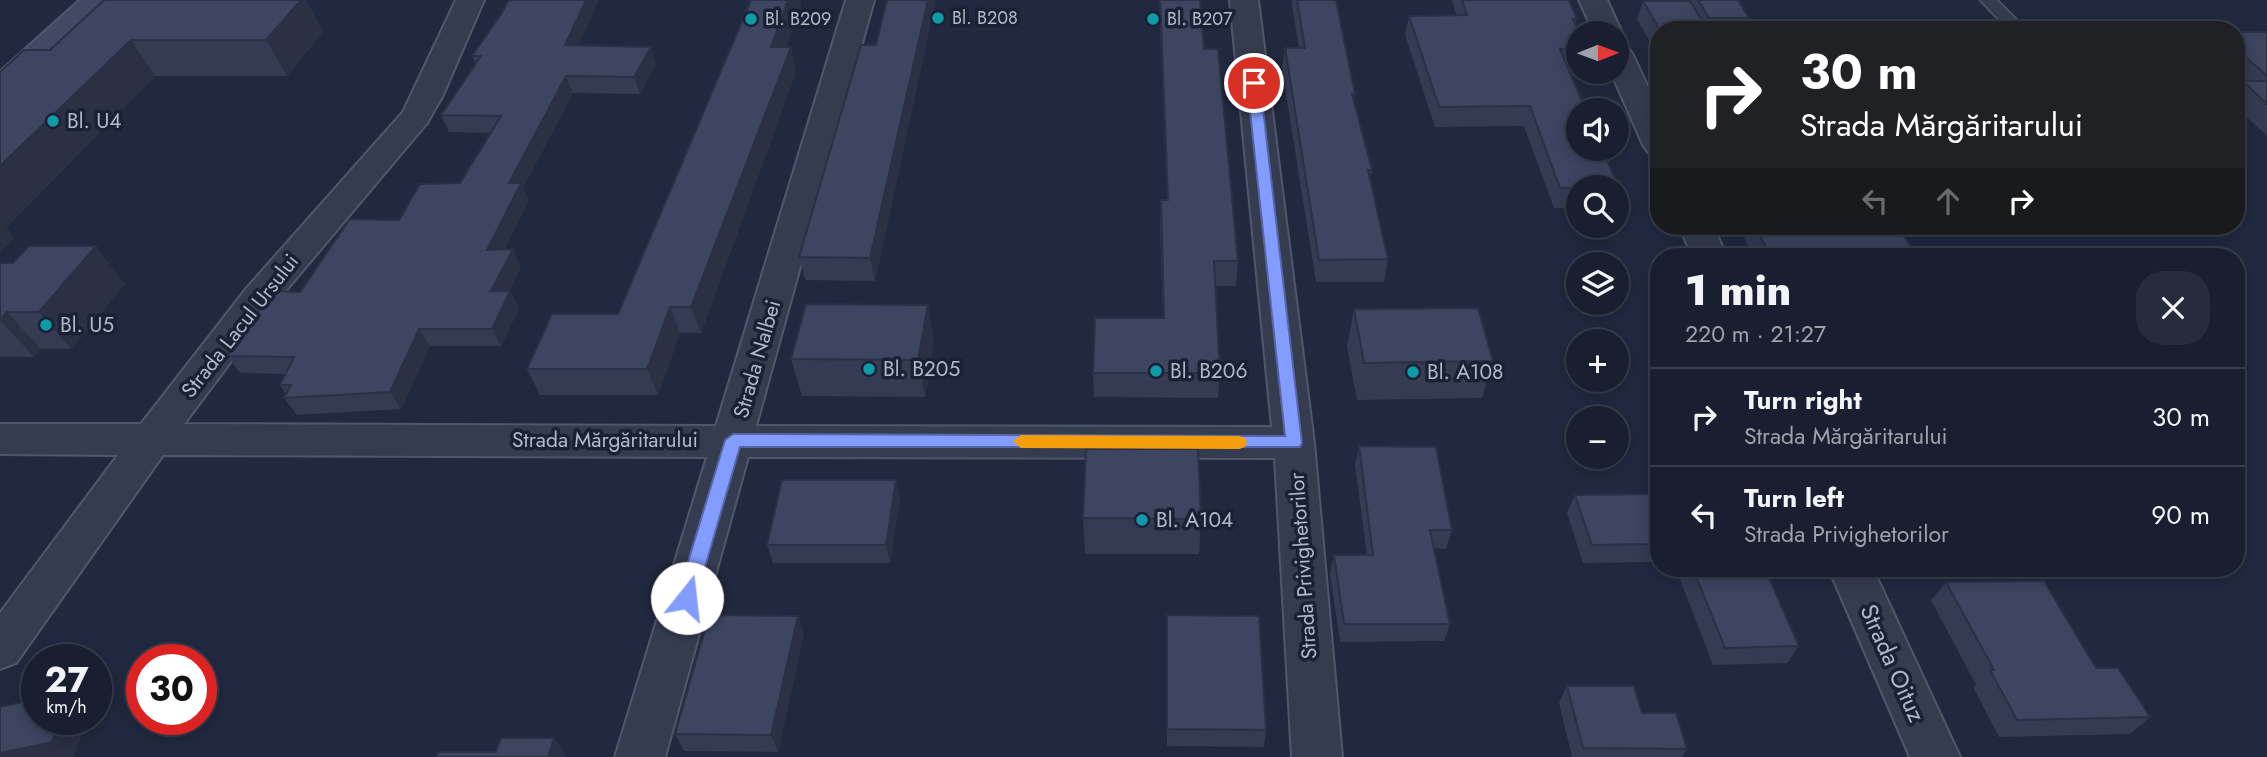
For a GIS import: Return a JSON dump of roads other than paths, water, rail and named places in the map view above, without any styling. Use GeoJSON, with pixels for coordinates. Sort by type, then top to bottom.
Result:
{"type":"FeatureCollection","features":[{"type":"Feature","properties":{"kind":"main road"},"geometry":{"type":"LineString","coordinates":[[0,89],[96,0]]}},
{"type":"Feature","properties":{"kind":"street","name":"Strada Lacul Ursului"},"geometry":{"type":"LineString","coordinates":[[0,649],[258,298],[416,116],[470,0]]}},
{"type":"Feature","properties":{"kind":"street","name":"Strada Nalbei"},"geometry":{"type":"LineString","coordinates":[[640,757],[860,0]]}},
{"type":"Feature","properties":{"kind":"street","name":"Strada Privighetorilor"},"geometry":{"type":"LineString","coordinates":[[1244,0],[1294,443],[1317,757]]}},
{"type":"Feature","properties":{"kind":"street"},"geometry":{"type":"LineString","coordinates":[[1593,0],[1603,21]]}},
{"type":"Feature","properties":{"kind":"street"},"geometry":{"type":"LineString","coordinates":[[1629,79],[1650,125]]}},
{"type":"Feature","properties":{"kind":"street","name":"Strada Mărgăritarului"},"geometry":{"type":"LineString","coordinates":[[0,439],[1294,443]]}},
{"type":"Feature","properties":{"kind":"street","name":"Strada Oituz"},"geometry":{"type":"LineString","coordinates":[[1854,577],[1935,757]]}},
{"type":"Feature","properties":{"kind":"lane"},"geometry":{"type":"LineString","coordinates":[[1988,0],[2010,21]]}},
{"type":"Feature","properties":{"kind":"place","name":"Bl. B208"},"geometry":{"type":"Point","coordinates":[938,18]}},
{"type":"Feature","properties":{"kind":"place","name":"Bl. B209"},"geometry":{"type":"Point","coordinates":[751,19]}},
{"type":"Feature","properties":{"kind":"place","name":"Bl. B207"},"geometry":{"type":"Point","coordinates":[1153,19]}},
{"type":"Feature","properties":{"kind":"place","name":"Bl. U4"},"geometry":{"type":"Point","coordinates":[53,121]}},
{"type":"Feature","properties":{"kind":"place","name":"Bl. U5"},"geometry":{"type":"Point","coordinates":[46,325]}},
{"type":"Feature","properties":{"kind":"place","name":"Bl. B205"},"geometry":{"type":"Point","coordinates":[869,369]}},
{"type":"Feature","properties":{"kind":"place","name":"Bl. B206"},"geometry":{"type":"Point","coordinates":[1156,371]}},
{"type":"Feature","properties":{"kind":"place","name":"Bl. A108"},"geometry":{"type":"Point","coordinates":[1413,372]}},
{"type":"Feature","properties":{"kind":"place","name":"Bl. A104"},"geometry":{"type":"Point","coordinates":[1142,520]}}]}
